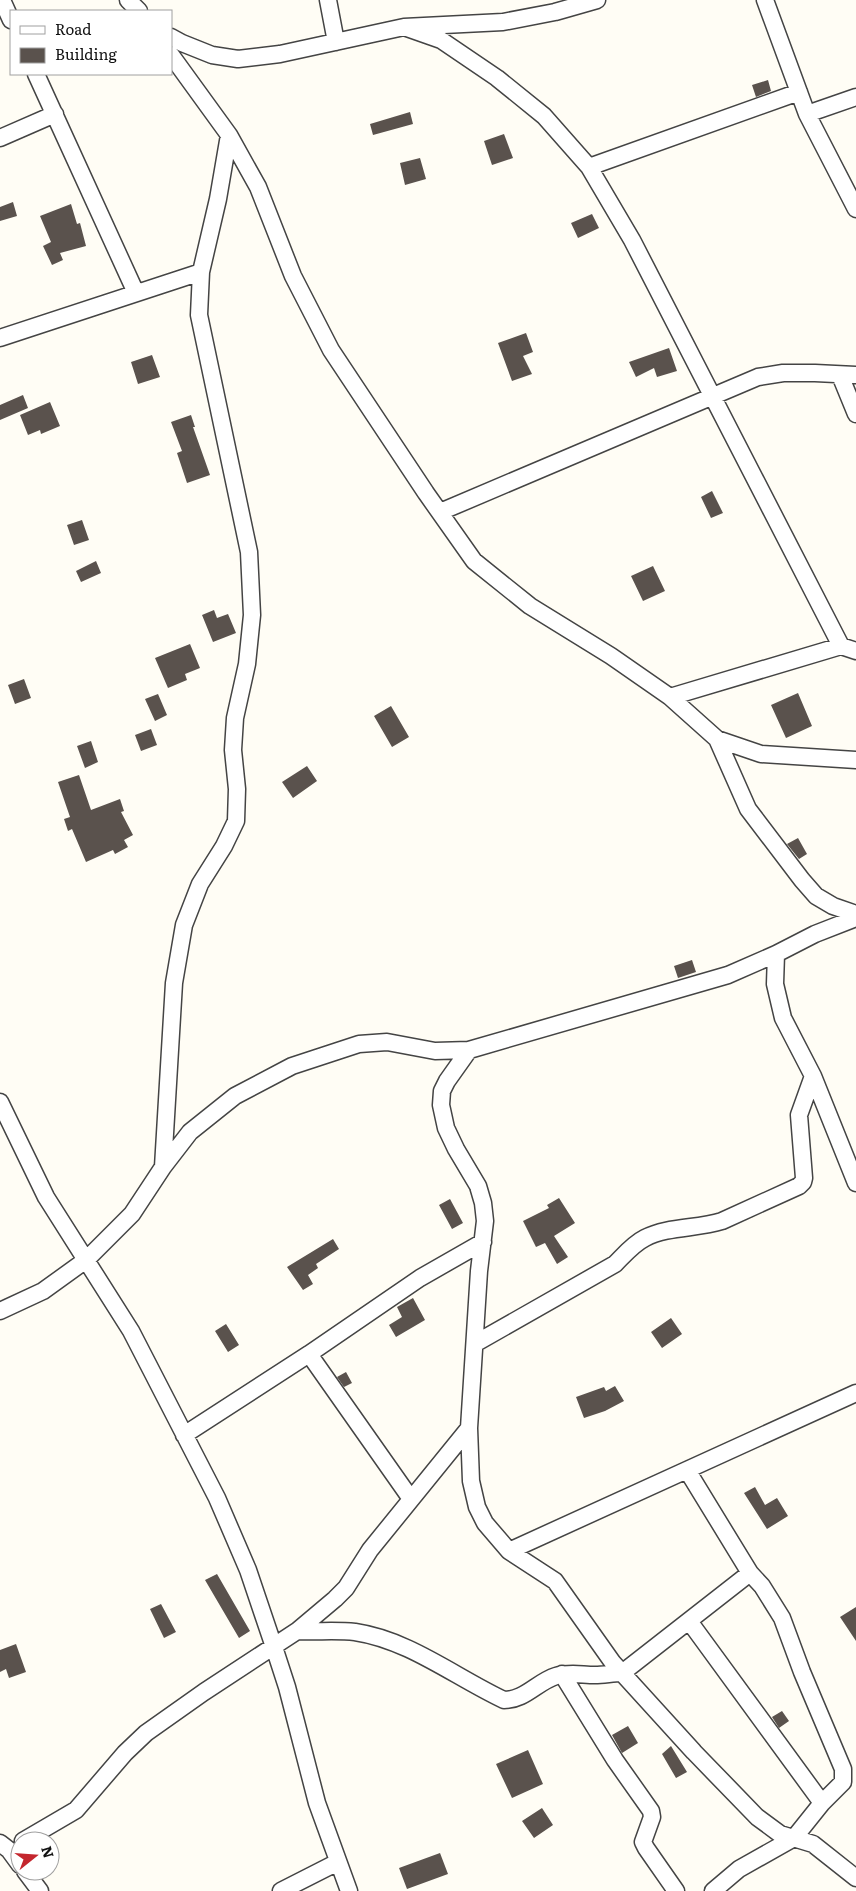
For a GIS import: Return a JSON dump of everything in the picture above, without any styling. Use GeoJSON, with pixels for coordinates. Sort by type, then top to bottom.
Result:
{"type":"FeatureCollection","features":[{"type":"Feature","properties":{"kind":"street"},"geometry":{"type":"LineString","coordinates":[[2,0],[10,18]]}},
{"type":"Feature","properties":{"kind":"street"},"geometry":{"type":"LineString","coordinates":[[128,0],[138,10]]}},
{"type":"Feature","properties":{"kind":"street"},"geometry":{"type":"LineString","coordinates":[[328,0],[336,42]]}},
{"type":"Feature","properties":{"kind":"street"},"geometry":{"type":"LineString","coordinates":[[172,38],[182,44],[212,55],[238,59],[280,54],[404,27],[503,22],[555,12],[597,0]]}},
{"type":"Feature","properties":{"kind":"street"},"geometry":{"type":"LineString","coordinates":[[765,0],[808,114],[856,209]]}},
{"type":"Feature","properties":{"kind":"street"},"geometry":{"type":"LineString","coordinates":[[404,27],[442,40],[497,78],[544,116],[589,167],[632,240],[712,396],[848,648],[670,697]]}},
{"type":"Feature","properties":{"kind":"street"},"geometry":{"type":"LineString","coordinates":[[172,55],[229,135],[258,187],[293,276],[331,350],[474,561],[530,606],[611,656],[670,697],[718,739],[761,754],[856,760]]}},
{"type":"Feature","properties":{"kind":"street"},"geometry":{"type":"LineString","coordinates":[[36,75],[136,293]]}},
{"type":"Feature","properties":{"kind":"street"},"geometry":{"type":"LineString","coordinates":[[589,167],[799,92]]}},
{"type":"Feature","properties":{"kind":"street"},"geometry":{"type":"LineString","coordinates":[[808,114],[856,97]]}},
{"type":"Feature","properties":{"kind":"street"},"geometry":{"type":"LineString","coordinates":[[0,138],[55,114]]}},
{"type":"Feature","properties":{"kind":"street"},"geometry":{"type":"LineString","coordinates":[[163,1167],[174,984],[184,925],[200,884],[224,846],[236,821],[237,789],[233,750],[235,718],[248,664],[252,615],[249,552],[200,315],[201,272],[218,199],[229,135]]}},
{"type":"Feature","properties":{"kind":"street"},"geometry":{"type":"LineString","coordinates":[[0,338],[201,272]]}},
{"type":"Feature","properties":{"kind":"street"},"geometry":{"type":"LineString","coordinates":[[440,512],[758,377],[791,373],[848,375],[856,414]]}},
{"type":"Feature","properties":{"kind":"street"},"geometry":{"type":"LineString","coordinates":[[718,739],[748,810],[802,880],[816,896],[856,916]]}},
{"type":"Feature","properties":{"kind":"street"},"geometry":{"type":"LineString","coordinates":[[0,1311],[43,1291],[86,1260],[132,1214],[163,1167],[190,1132],[235,1096],[292,1066],[359,1044],[387,1042],[435,1051],[469,1050],[728,975],[856,916]]}},
{"type":"Feature","properties":{"kind":"street"},"geometry":{"type":"LineString","coordinates":[[776,954],[775,984],[783,1018],[813,1076],[856,1183]]}},
{"type":"Feature","properties":{"kind":"street"},"geometry":{"type":"LineString","coordinates":[[469,1050],[442,1091],[441,1105],[446,1128],[478,1186],[483,1203],[485,1221],[479,1270],[476,1343],[469,1428],[471,1482],[477,1507],[485,1523],[509,1551],[555,1581],[613,1663],[757,1818],[780,1834],[813,1844],[856,1878]]}},
{"type":"Feature","properties":{"kind":"street"},"geometry":{"type":"LineString","coordinates":[[476,1343],[615,1264],[632,1247],[646,1238],[660,1233],[710,1225],[722,1221],[799,1186],[804,1178],[800,1115],[813,1076]]}},
{"type":"Feature","properties":{"kind":"street"},"geometry":{"type":"LineString","coordinates":[[0,1102],[46,1197],[131,1331],[217,1498],[248,1570],[274,1647],[287,1687],[317,1803],[349,1891]]}},
{"type":"Feature","properties":{"kind":"street"},"geometry":{"type":"LineString","coordinates":[[184,1435],[412,1284],[482,1242]]}},
{"type":"Feature","properties":{"kind":"street"},"geometry":{"type":"LineString","coordinates":[[309,1354],[410,1499]]}},
{"type":"Feature","properties":{"kind":"street"},"geometry":{"type":"LineString","coordinates":[[509,1551],[856,1393]]}},
{"type":"Feature","properties":{"kind":"street"},"geometry":{"type":"LineString","coordinates":[[40,1831],[76,1810],[125,1753],[146,1733],[204,1692],[297,1631],[346,1588],[370,1550],[469,1428]]}},
{"type":"Feature","properties":{"kind":"street"},"geometry":{"type":"LineString","coordinates":[[687,1470],[750,1573],[762,1586],[782,1618],[843,1769],[843,1782],[822,1803],[794,1838],[739,1869],[713,1891]]}},
{"type":"Feature","properties":{"kind":"street"},"geometry":{"type":"LineString","coordinates":[[297,1631],[354,1632],[376,1637],[413,1651],[504,1700],[519,1698],[553,1677],[562,1674],[595,1675],[622,1673],[750,1573]]}},
{"type":"Feature","properties":{"kind":"street"},"geometry":{"type":"LineString","coordinates":[[689,1621],[822,1803]]}},
{"type":"Feature","properties":{"kind":"street"},"geometry":{"type":"LineString","coordinates":[[562,1674],[615,1760],[651,1811],[652,1817],[643,1842],[676,1891]]}},
{"type":"Feature","properties":{"kind":"street"},"geometry":{"type":"LineString","coordinates":[[281,1891],[338,1862]]}},
{"type":"Feature","properties":{"kind":"building"},"geometry":{"type":"Polygon","coordinates":[[[768,80],[771,91],[756,97],[752,85],[768,80]]]}},
{"type":"Feature","properties":{"kind":"building"},"geometry":{"type":"Polygon","coordinates":[[[410,112],[413,124],[373,135],[370,124],[410,112]]]}},
{"type":"Feature","properties":{"kind":"building"},"geometry":{"type":"Polygon","coordinates":[[[504,134],[513,158],[492,165],[484,141],[504,134]]]}},
{"type":"Feature","properties":{"kind":"building"},"geometry":{"type":"Polygon","coordinates":[[[420,158],[426,179],[405,185],[400,163],[420,158]]]}},
{"type":"Feature","properties":{"kind":"building"},"geometry":{"type":"Polygon","coordinates":[[[13,202],[17,216],[0,221],[0,207],[13,202]]]}},
{"type":"Feature","properties":{"kind":"building"},"geometry":{"type":"Polygon","coordinates":[[[71,204],[77,224],[80,223],[86,246],[60,253],[63,260],[52,265],[43,246],[51,242],[40,216],[71,204]]]}},
{"type":"Feature","properties":{"kind":"building"},"geometry":{"type":"Polygon","coordinates":[[[592,214],[599,228],[578,238],[571,223],[592,214]]]}},
{"type":"Feature","properties":{"kind":"building"},"geometry":{"type":"Polygon","coordinates":[[[526,333],[533,352],[523,356],[532,374],[512,381],[498,343],[526,333]]]}},
{"type":"Feature","properties":{"kind":"building"},"geometry":{"type":"Polygon","coordinates":[[[669,348],[677,371],[657,377],[654,368],[636,377],[629,362],[669,348]]]}},
{"type":"Feature","properties":{"kind":"building"},"geometry":{"type":"Polygon","coordinates":[[[152,355],[160,377],[138,384],[131,362],[152,355]]]}},
{"type":"Feature","properties":{"kind":"building"},"geometry":{"type":"Polygon","coordinates":[[[23,395],[28,408],[0,420],[0,405],[23,395]]]}},
{"type":"Feature","properties":{"kind":"building"},"geometry":{"type":"Polygon","coordinates":[[[50,402],[60,426],[41,434],[40,430],[28,435],[20,415],[50,402]]]}},
{"type":"Feature","properties":{"kind":"building"},"geometry":{"type":"Polygon","coordinates":[[[191,415],[195,427],[193,427],[210,475],[187,483],[177,453],[182,451],[171,422],[191,415]]]}},
{"type":"Feature","properties":{"kind":"building"},"geometry":{"type":"Polygon","coordinates":[[[712,491],[723,513],[711,518],[701,497],[712,491]]]}},
{"type":"Feature","properties":{"kind":"building"},"geometry":{"type":"Polygon","coordinates":[[[82,520],[89,540],[74,545],[67,525],[82,520]]]}},
{"type":"Feature","properties":{"kind":"building"},"geometry":{"type":"Polygon","coordinates":[[[96,561],[101,573],[81,582],[76,571],[96,561]]]}},
{"type":"Feature","properties":{"kind":"building"},"geometry":{"type":"Polygon","coordinates":[[[653,566],[665,591],[643,601],[631,576],[653,566]]]}},
{"type":"Feature","properties":{"kind":"building"},"geometry":{"type":"Polygon","coordinates":[[[214,610],[217,618],[228,614],[236,633],[213,642],[202,615],[214,610]]]}},
{"type":"Feature","properties":{"kind":"building"},"geometry":{"type":"Polygon","coordinates":[[[190,644],[200,668],[185,674],[187,680],[168,688],[155,658],[190,644]]]}},
{"type":"Feature","properties":{"kind":"building"},"geometry":{"type":"Polygon","coordinates":[[[24,679],[31,698],[15,704],[8,685],[24,679]]]}},
{"type":"Feature","properties":{"kind":"building"},"geometry":{"type":"Polygon","coordinates":[[[798,693],[812,726],[786,738],[771,705],[798,693]]]}},
{"type":"Feature","properties":{"kind":"building"},"geometry":{"type":"Polygon","coordinates":[[[158,694],[167,715],[155,721],[145,699],[158,694]]]}},
{"type":"Feature","properties":{"kind":"building"},"geometry":{"type":"Polygon","coordinates":[[[391,706],[409,737],[392,747],[374,716],[391,706]]]}},
{"type":"Feature","properties":{"kind":"building"},"geometry":{"type":"Polygon","coordinates":[[[151,729],[157,745],[141,751],[135,735],[151,729]]]}},
{"type":"Feature","properties":{"kind":"building"},"geometry":{"type":"Polygon","coordinates":[[[91,741],[98,762],[85,768],[77,746],[91,741]]]}},
{"type":"Feature","properties":{"kind":"building"},"geometry":{"type":"Polygon","coordinates":[[[307,766],[317,781],[293,798],[282,782],[307,766]]]}},
{"type":"Feature","properties":{"kind":"building"},"geometry":{"type":"Polygon","coordinates":[[[79,775],[91,810],[120,799],[124,811],[121,812],[133,835],[124,840],[128,847],[115,854],[113,850],[86,862],[72,829],[68,831],[64,819],[70,817],[58,782],[79,775]]]}},
{"type":"Feature","properties":{"kind":"building"},"geometry":{"type":"Polygon","coordinates":[[[798,838],[807,854],[799,859],[787,844],[798,838]]]}},
{"type":"Feature","properties":{"kind":"building"},"geometry":{"type":"Polygon","coordinates":[[[692,960],[696,972],[678,978],[674,966],[692,960]]]}},
{"type":"Feature","properties":{"kind":"building"},"geometry":{"type":"Polygon","coordinates":[[[559,1198],[575,1223],[554,1236],[568,1257],[557,1264],[545,1243],[536,1247],[523,1221],[549,1208],[547,1205],[559,1198]]]}},
{"type":"Feature","properties":{"kind":"building"},"geometry":{"type":"Polygon","coordinates":[[[450,1199],[463,1223],[452,1229],[439,1205],[450,1199]]]}},
{"type":"Feature","properties":{"kind":"building"},"geometry":{"type":"Polygon","coordinates":[[[333,1239],[339,1249],[316,1264],[318,1268],[308,1275],[313,1284],[303,1290],[287,1267],[333,1239]]]}},
{"type":"Feature","properties":{"kind":"building"},"geometry":{"type":"Polygon","coordinates":[[[413,1298],[425,1320],[396,1337],[389,1325],[402,1317],[397,1307],[413,1298]]]}},
{"type":"Feature","properties":{"kind":"building"},"geometry":{"type":"Polygon","coordinates":[[[671,1318],[682,1334],[662,1348],[651,1332],[671,1318]]]}},
{"type":"Feature","properties":{"kind":"building"},"geometry":{"type":"Polygon","coordinates":[[[226,1324],[239,1345],[228,1352],[215,1331],[226,1324]]]}},
{"type":"Feature","properties":{"kind":"building"},"geometry":{"type":"Polygon","coordinates":[[[346,1372],[352,1383],[344,1387],[337,1377],[346,1372]]]}},
{"type":"Feature","properties":{"kind":"building"},"geometry":{"type":"Polygon","coordinates":[[[615,1386],[624,1401],[605,1411],[584,1418],[576,1397],[604,1387],[606,1391],[615,1386]]]}},
{"type":"Feature","properties":{"kind":"building"},"geometry":{"type":"Polygon","coordinates":[[[755,1487],[765,1505],[777,1498],[788,1516],[767,1529],[744,1493],[755,1487]]]}},
{"type":"Feature","properties":{"kind":"building"},"geometry":{"type":"Polygon","coordinates":[[[217,1574],[250,1631],[239,1638],[205,1580],[217,1574]]]}},
{"type":"Feature","properties":{"kind":"building"},"geometry":{"type":"Polygon","coordinates":[[[161,1604],[176,1632],[164,1638],[150,1609],[161,1604]]]}},
{"type":"Feature","properties":{"kind":"building"},"geometry":{"type":"Polygon","coordinates":[[[856,1607],[856,1641],[840,1617],[856,1607]]]}},
{"type":"Feature","properties":{"kind":"building"},"geometry":{"type":"Polygon","coordinates":[[[16,1644],[26,1672],[9,1678],[6,1669],[0,1672],[0,1650],[16,1644]]]}},
{"type":"Feature","properties":{"kind":"building"},"geometry":{"type":"Polygon","coordinates":[[[782,1711],[789,1721],[779,1728],[772,1717],[782,1711]]]}},
{"type":"Feature","properties":{"kind":"building"},"geometry":{"type":"Polygon","coordinates":[[[628,1726],[638,1743],[622,1753],[612,1735],[628,1726]]]}},
{"type":"Feature","properties":{"kind":"building"},"geometry":{"type":"Polygon","coordinates":[[[671,1746],[687,1772],[676,1778],[662,1754],[671,1746]]]}},
{"type":"Feature","properties":{"kind":"building"},"geometry":{"type":"Polygon","coordinates":[[[528,1750],[543,1784],[512,1798],[496,1764],[528,1750]]]}},
{"type":"Feature","properties":{"kind":"building"},"geometry":{"type":"Polygon","coordinates":[[[542,1808],[553,1825],[534,1838],[522,1821],[542,1808]]]}},
{"type":"Feature","properties":{"kind":"building"},"geometry":{"type":"Polygon","coordinates":[[[440,1853],[448,1874],[407,1889],[399,1868],[440,1853]]]}}]}
